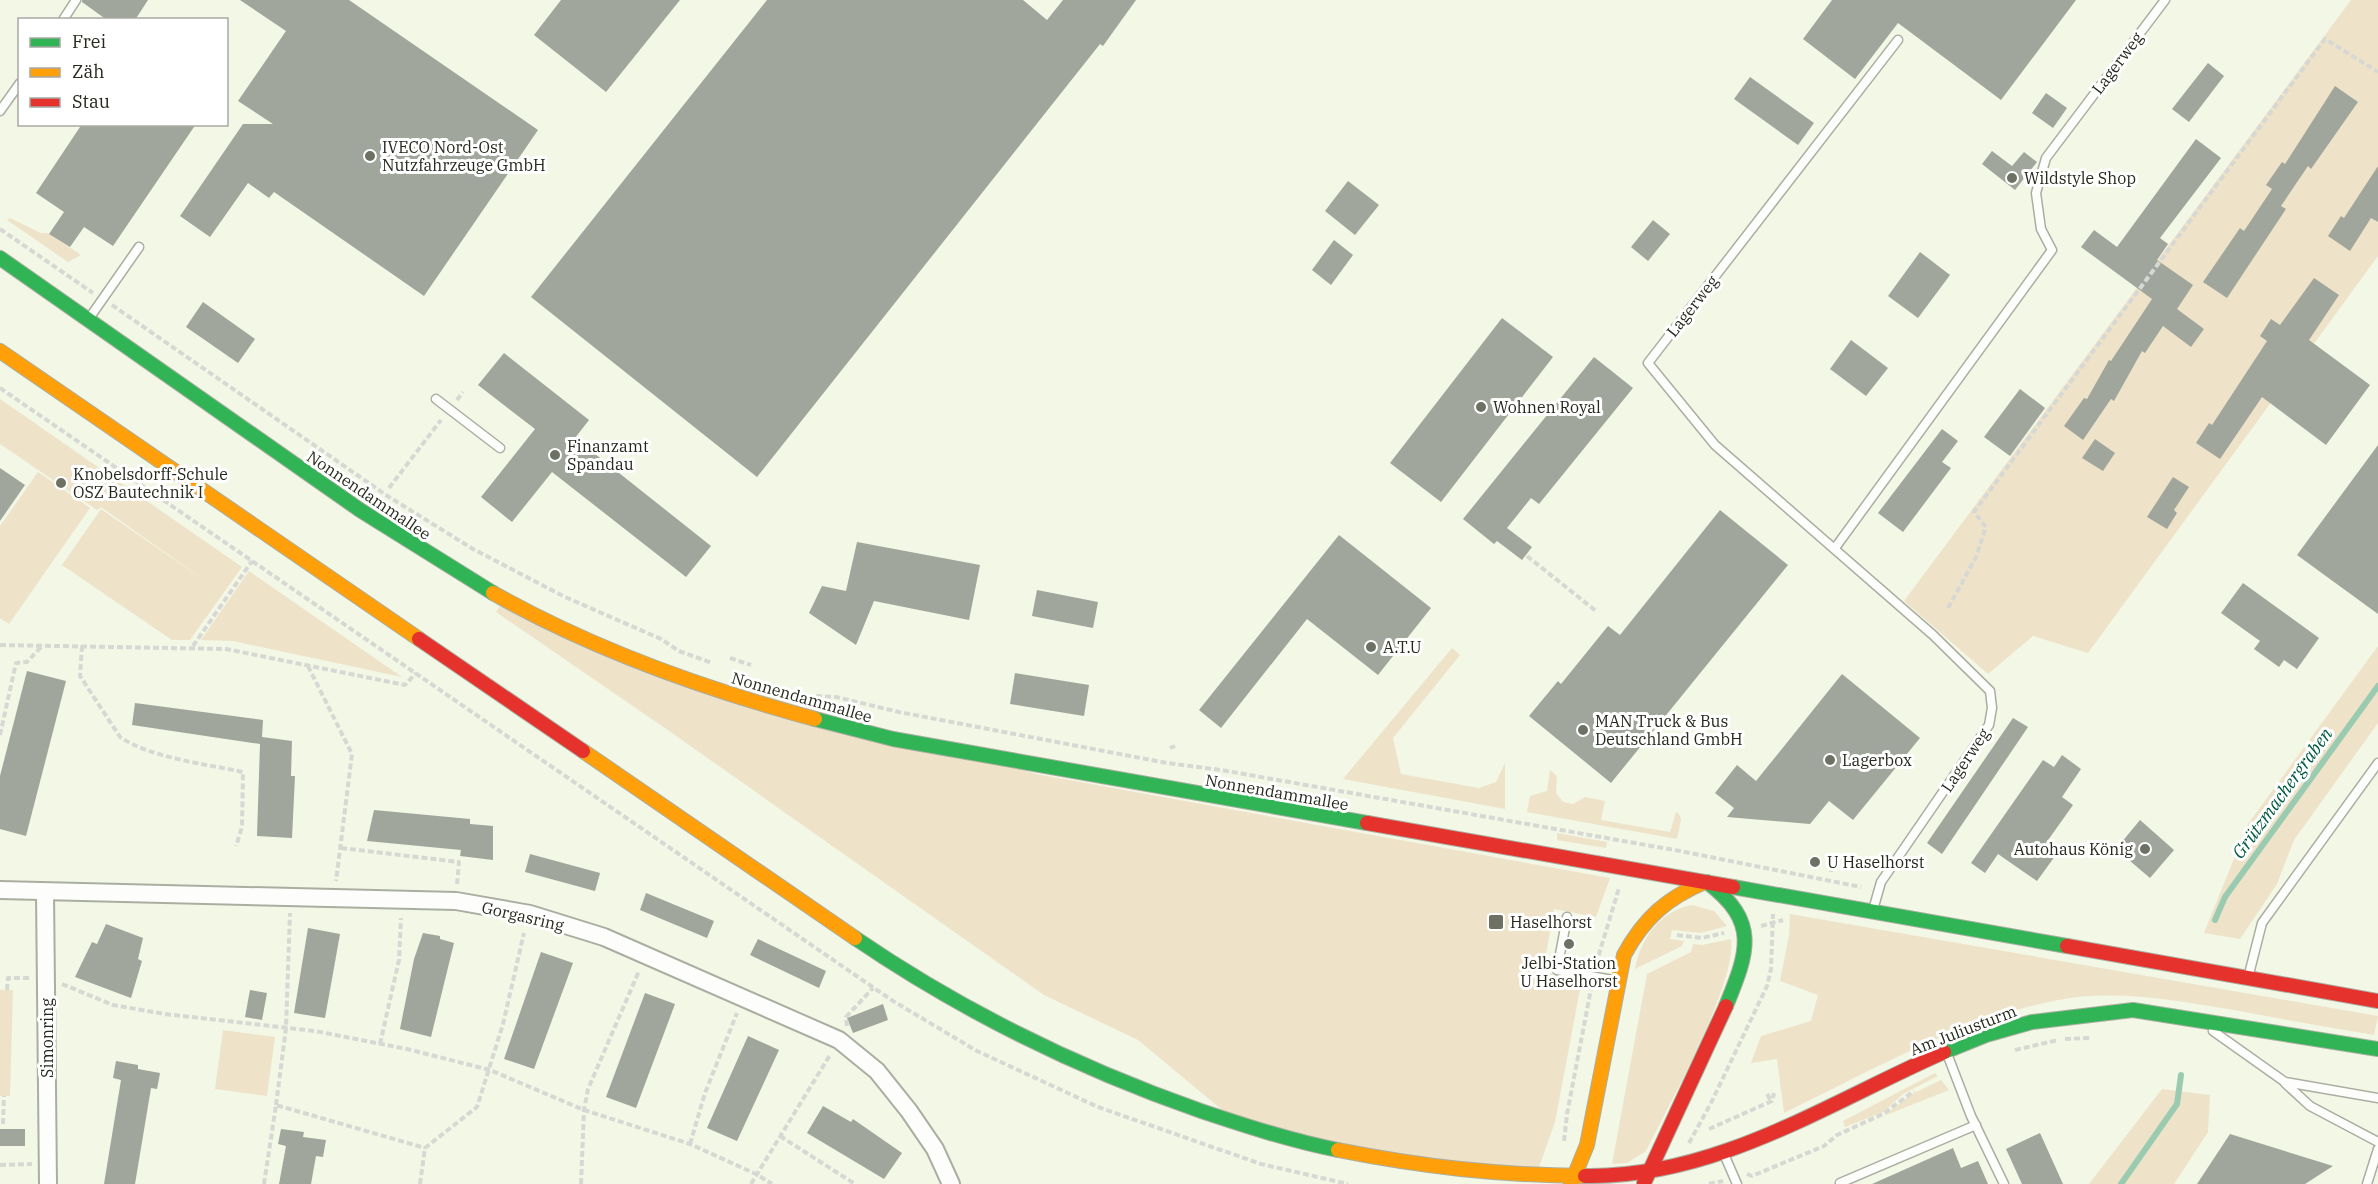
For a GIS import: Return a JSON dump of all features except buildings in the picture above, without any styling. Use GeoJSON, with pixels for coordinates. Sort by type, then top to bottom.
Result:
{"type":"FeatureCollection","features":[{"type":"Feature","properties":{"kind":"main road","name":"Nonnendammallee"},"geometry":{"type":"LineString","coordinates":[[0,258],[355,508],[416,546],[539,617],[634,659],[709,687],[809,718],[892,739],[1618,869],[1706,881]]}},
{"type":"Feature","properties":{"kind":"main road"},"geometry":{"type":"LineString","coordinates":[[0,351],[863,946],[974,1014],[1114,1081],[1249,1131],[1345,1158],[1469,1180],[1572,1181],[1587,1145],[1624,955],[1639,926],[1661,904],[1706,881],[2378,1001]]}},
{"type":"Feature","properties":{"kind":"main road"},"geometry":{"type":"LineString","coordinates":[[1646,1178],[1719,1022],[1743,961],[1743,929],[1738,913],[1728,898],[1706,881]]}},
{"type":"Feature","properties":{"kind":"main road","name":"Am Juliusturm"},"geometry":{"type":"LineString","coordinates":[[1572,1181],[1646,1178],[1723,1152],[1804,1118],[1946,1051],[2019,1024],[2103,1011],[2133,1010],[2378,1049]]}},
{"type":"Feature","properties":{"kind":"street","name":"Gorgasring"},"geometry":{"type":"LineString","coordinates":[[0,890],[456,901],[530,914],[604,937],[843,1033],[909,1111],[935,1149],[951,1184]]}},
{"type":"Feature","properties":{"kind":"street","name":"Simonring"},"geometry":{"type":"LineString","coordinates":[[45,892],[48,1184]]}},
{"type":"Feature","properties":{"kind":"lane"},"geometry":{"type":"LineString","coordinates":[[64,18],[75,0]]}},
{"type":"Feature","properties":{"kind":"lane","name":"Lagerweg"},"geometry":{"type":"LineString","coordinates":[[1835,548],[2052,250],[2041,230],[2036,193],[2046,158],[2165,0]]}},
{"type":"Feature","properties":{"kind":"lane","name":"Lagerweg"},"geometry":{"type":"LineString","coordinates":[[1873,911],[1877,890],[1989,725],[1992,708],[1990,691],[1835,548],[1715,445],[1648,363],[1898,40]]}},
{"type":"Feature","properties":{"kind":"lane"},"geometry":{"type":"LineString","coordinates":[[0,111],[18,86]]}},
{"type":"Feature","properties":{"kind":"lane"},"geometry":{"type":"LineString","coordinates":[[88,320],[139,247]]}},
{"type":"Feature","properties":{"kind":"lane"},"geometry":{"type":"LineString","coordinates":[[436,399],[500,448]]}},
{"type":"Feature","properties":{"kind":"lane"},"geometry":{"type":"LineString","coordinates":[[2248,978],[2262,923],[2378,762]]}},
{"type":"Feature","properties":{"kind":"lane"},"geometry":{"type":"LineString","coordinates":[[1567,917],[1557,970],[1619,981]]}},
{"type":"Feature","properties":{"kind":"lane"},"geometry":{"type":"LineString","coordinates":[[2195,1019],[2234,1043],[2285,1082],[2310,1106],[2378,1142]]}},
{"type":"Feature","properties":{"kind":"lane"},"geometry":{"type":"LineString","coordinates":[[1946,1051],[1976,1125],[2004,1184]]}},
{"type":"Feature","properties":{"kind":"lane"},"geometry":{"type":"LineString","coordinates":[[2285,1082],[2378,1098]]}},
{"type":"Feature","properties":{"kind":"lane"},"geometry":{"type":"LineString","coordinates":[[1840,1183],[1976,1125]]}},
{"type":"Feature","properties":{"kind":"lane"},"geometry":{"type":"LineString","coordinates":[[2367,1184],[2378,1149]]}},
{"type":"Feature","properties":{"kind":"lane"},"geometry":{"type":"LineString","coordinates":[[1723,1152],[1735,1180]]}},
{"type":"Feature","properties":{"kind":"path"},"geometry":{"type":"LineString","coordinates":[[1948,608],[1976,557],[1986,527],[1974,512],[2325,39],[2378,72]]}},
{"type":"Feature","properties":{"kind":"path"},"geometry":{"type":"LineString","coordinates":[[0,228],[372,485],[473,549],[565,597],[661,639],[679,651],[716,664]]}},
{"type":"Feature","properties":{"kind":"path"},"geometry":{"type":"LineString","coordinates":[[389,488],[463,392]]}},
{"type":"Feature","properties":{"kind":"path"},"geometry":{"type":"LineString","coordinates":[[1527,556],[1596,610]]}},
{"type":"Feature","properties":{"kind":"path"},"geometry":{"type":"LineString","coordinates":[[192,647],[252,561]]}},
{"type":"Feature","properties":{"kind":"path"},"geometry":{"type":"LineString","coordinates":[[0,645],[226,649],[405,685],[416,673]]}},
{"type":"Feature","properties":{"kind":"path"},"geometry":{"type":"LineString","coordinates":[[0,735],[16,663],[27,662],[44,645]]}},
{"type":"Feature","properties":{"kind":"path"},"geometry":{"type":"LineString","coordinates":[[82,646],[80,676],[120,737],[130,744],[180,759],[243,772],[242,826],[236,846]]}},
{"type":"Feature","properties":{"kind":"path"},"geometry":{"type":"LineString","coordinates":[[730,658],[751,665]]}},
{"type":"Feature","properties":{"kind":"path"},"geometry":{"type":"LineString","coordinates":[[307,665],[352,754],[334,897]]}},
{"type":"Feature","properties":{"kind":"path"},"geometry":{"type":"LineString","coordinates":[[809,694],[836,697],[899,712],[1176,764],[1680,851],[1851,883],[1877,890]]}},
{"type":"Feature","properties":{"kind":"path"},"geometry":{"type":"LineString","coordinates":[[1170,748],[1175,746]]}},
{"type":"Feature","properties":{"kind":"path"},"geometry":{"type":"LineString","coordinates":[[340,848],[459,862],[456,901]]}},
{"type":"Feature","properties":{"kind":"path"},"geometry":{"type":"LineString","coordinates":[[1680,851],[1693,858]]}},
{"type":"Feature","properties":{"kind":"path"},"geometry":{"type":"LineString","coordinates":[[1710,861],[1727,860]]}},
{"type":"Feature","properties":{"kind":"path"},"geometry":{"type":"LineString","coordinates":[[1828,865],[1833,865],[1831,872]]}},
{"type":"Feature","properties":{"kind":"path"},"geometry":{"type":"LineString","coordinates":[[1564,1149],[1567,1114],[1593,977],[1600,945],[1622,880]]}},
{"type":"Feature","properties":{"kind":"path"},"geometry":{"type":"LineString","coordinates":[[380,1044],[399,960],[402,899]]}},
{"type":"Feature","properties":{"kind":"path"},"geometry":{"type":"LineString","coordinates":[[1683,1154],[1711,1103],[1767,986],[1771,969],[1773,909]]}},
{"type":"Feature","properties":{"kind":"path"},"geometry":{"type":"LineString","coordinates":[[264,1184],[286,1028],[290,912]]}},
{"type":"Feature","properties":{"kind":"path"},"geometry":{"type":"LineString","coordinates":[[1758,926],[1783,920]]}},
{"type":"Feature","properties":{"kind":"path"},"geometry":{"type":"LineString","coordinates":[[1677,935],[1702,938],[1729,932]]}},
{"type":"Feature","properties":{"kind":"path"},"geometry":{"type":"LineString","coordinates":[[420,1184],[425,1148],[477,1107],[503,1024],[524,933]]}},
{"type":"Feature","properties":{"kind":"path"},"geometry":{"type":"LineString","coordinates":[[581,1184],[584,1110],[588,1089],[639,970]]}},
{"type":"Feature","properties":{"kind":"path"},"geometry":{"type":"LineString","coordinates":[[7,990],[8,978],[23,978]]}},
{"type":"Feature","properties":{"kind":"path"},"geometry":{"type":"LineString","coordinates":[[46,978],[113,1005],[165,1014],[286,1028],[380,1044],[490,1070],[584,1110],[690,1144],[756,1174],[772,1184]]}},
{"type":"Feature","properties":{"kind":"path"},"geometry":{"type":"LineString","coordinates":[[751,1184],[843,1033],[846,1017],[874,987]]}},
{"type":"Feature","properties":{"kind":"path"},"geometry":{"type":"LineString","coordinates":[[690,1144],[705,1093],[737,1012]]}},
{"type":"Feature","properties":{"kind":"path"},"geometry":{"type":"LineString","coordinates":[[1772,1101],[1774,1093]]}},
{"type":"Feature","properties":{"kind":"path"},"geometry":{"type":"LineString","coordinates":[[1767,1094],[1772,1101]]}},
{"type":"Feature","properties":{"kind":"path"},"geometry":{"type":"LineString","coordinates":[[3,1124],[4,1096]]}},
{"type":"Feature","properties":{"kind":"path"},"geometry":{"type":"LineString","coordinates":[[1709,1129],[1772,1101]]}},
{"type":"Feature","properties":{"kind":"path"},"geometry":{"type":"LineString","coordinates":[[276,1105],[425,1148]]}},
{"type":"Feature","properties":{"kind":"path"},"geometry":{"type":"LineString","coordinates":[[780,1136],[855,1184]]}},
{"type":"Feature","properties":{"kind":"path"},"geometry":{"type":"LineString","coordinates":[[1709,1184],[1735,1180],[1743,1172],[1752,1176],[1824,1146],[1837,1136]]}},
{"type":"Feature","properties":{"kind":"path"},"geometry":{"type":"LineString","coordinates":[[0,1165],[48,1164]]}},
{"type":"Feature","properties":{"kind":"shaded area"},"geometry":{"type":"Polygon","coordinates":[[[2351,0],[2378,0],[2378,256],[2088,653],[2033,636],[1988,674],[1904,601],[2351,0]]]}},
{"type":"Feature","properties":{"kind":"shaded area"},"geometry":{"type":"Polygon","coordinates":[[[10,218],[41,233],[48,233],[81,255],[68,262],[7,220],[10,218]]]}},
{"type":"Feature","properties":{"kind":"shaded area"},"geometry":{"type":"Polygon","coordinates":[[[0,399],[242,567],[190,640],[172,640],[62,565],[101,509],[211,585],[101,507],[97,510],[0,444],[0,399]]]}},
{"type":"Feature","properties":{"kind":"shaded area"},"geometry":{"type":"Polygon","coordinates":[[[38,472],[90,508],[9,624],[0,618],[0,526],[38,472]]]}},
{"type":"Feature","properties":{"kind":"shaded area"},"geometry":{"type":"Polygon","coordinates":[[[249,571],[402,677],[233,641],[201,640],[249,571]]]}},
{"type":"Feature","properties":{"kind":"shaded area"},"geometry":{"type":"Polygon","coordinates":[[[500,606],[558,635],[1036,774],[1610,878],[1596,917],[1554,909],[1543,972],[1582,979],[1555,1122],[1538,1170],[1368,1152],[1227,1114],[1138,1040],[1044,995],[496,612],[500,606]]]}},
{"type":"Feature","properties":{"kind":"shaded area"},"geometry":{"type":"Polygon","coordinates":[[[2378,646],[2378,723],[2294,840],[2277,884],[2240,939],[2204,933],[2248,824],[2378,646]]]}},
{"type":"Feature","properties":{"kind":"shaded area"},"geometry":{"type":"Polygon","coordinates":[[[1452,648],[1460,655],[1393,738],[1401,774],[1479,788],[1496,782],[1505,763],[1505,809],[1343,779],[1452,648]]]}},
{"type":"Feature","properties":{"kind":"shaded area"},"geometry":{"type":"Polygon","coordinates":[[[1550,770],[1557,776],[1556,793],[1563,802],[1573,804],[1585,797],[1605,801],[1601,820],[1670,832],[1676,812],[1681,819],[1677,839],[1527,812],[1530,796],[1547,791],[1550,770]]]}},
{"type":"Feature","properties":{"kind":"shaded area"},"geometry":{"type":"Polygon","coordinates":[[[1557,833],[1607,842],[1606,848],[1557,840],[1557,833]]]}},
{"type":"Feature","properties":{"kind":"shaded area"},"geometry":{"type":"Polygon","coordinates":[[[1692,905],[1714,911],[1727,926],[1701,933],[1672,930],[1670,939],[1684,941],[1682,946],[1635,969],[1647,937],[1661,920],[1670,913],[1692,905]]]}},
{"type":"Feature","properties":{"kind":"shaded area"},"geometry":{"type":"Polygon","coordinates":[[[1790,914],[2378,1016],[2374,1035],[2191,1003],[2146,998],[2102,996],[2058,1000],[1986,1020],[1952,1033],[1884,1063],[1784,1113],[1777,1059],[1751,1063],[1761,1036],[1811,1021],[1818,995],[1780,981],[1789,935],[1790,914]]]}},
{"type":"Feature","properties":{"kind":"shaded area"},"geometry":{"type":"Polygon","coordinates":[[[1731,939],[1730,958],[1724,984],[1713,1013],[1646,1151],[1627,1163],[1612,1164],[1647,974],[1691,952],[1693,944],[1702,945],[1731,939]]]}},
{"type":"Feature","properties":{"kind":"shaded area"},"geometry":{"type":"Polygon","coordinates":[[[0,990],[13,990],[10,1096],[0,1096],[0,990]]]}},
{"type":"Feature","properties":{"kind":"shaded area"},"geometry":{"type":"Polygon","coordinates":[[[223,1030],[275,1037],[267,1096],[215,1089],[223,1030]]]}},
{"type":"Feature","properties":{"kind":"shaded area"},"geometry":{"type":"Polygon","coordinates":[[[1935,1073],[1938,1076],[1903,1094],[1883,1112],[1845,1127],[1843,1121],[1935,1073]]]}},
{"type":"Feature","properties":{"kind":"shaded area"},"geometry":{"type":"Polygon","coordinates":[[[1941,1080],[1949,1090],[1884,1116],[1912,1094],[1941,1080]]]}},
{"type":"Feature","properties":{"kind":"shaded area"},"geometry":{"type":"Polygon","coordinates":[[[2162,1089],[2210,1095],[2208,1132],[2174,1184],[2089,1184],[2162,1089]]]}},
{"type":"Feature","properties":{"kind":"waterway","name":"Grützmachergraben"},"geometry":{"type":"LineString","coordinates":[[2215,920],[2225,897],[2378,686]]}},
{"type":"Feature","properties":{"kind":"waterway","name":"Grützmachergraben"},"geometry":{"type":"LineString","coordinates":[[2121,1184],[2177,1104],[2181,1075]]}},
{"type":"Feature","properties":{"kind":"traffic: fast"},"geometry":{"type":"LineString","coordinates":[[0,258],[360,510],[493,593]]}},
{"type":"Feature","properties":{"kind":"traffic: fast"},"geometry":{"type":"LineString","coordinates":[[815,719],[893,739],[1367,823]]}},
{"type":"Feature","properties":{"kind":"traffic: fast"},"geometry":{"type":"LineString","coordinates":[[1707,882],[1724,897],[1735,911],[1742,925],[1745,939],[1740,969],[1726,1006]]}},
{"type":"Feature","properties":{"kind":"traffic: fast"},"geometry":{"type":"LineString","coordinates":[[1733,887],[2067,946]]}},
{"type":"Feature","properties":{"kind":"traffic: fast"},"geometry":{"type":"LineString","coordinates":[[855,938],[937,990],[1066,1057],[1201,1111],[1286,1138],[1338,1150]]}},
{"type":"Feature","properties":{"kind":"traffic: fast"},"geometry":{"type":"LineString","coordinates":[[1944,1052],[1986,1035],[2032,1022],[2133,1010],[2378,1049]]}},
{"type":"Feature","properties":{"kind":"traffic: slow"},"geometry":{"type":"LineString","coordinates":[[0,351],[419,639]]}},
{"type":"Feature","properties":{"kind":"traffic: slow"},"geometry":{"type":"LineString","coordinates":[[493,593],[570,633],[650,666],[732,695],[815,719]]}},
{"type":"Feature","properties":{"kind":"traffic: slow"},"geometry":{"type":"LineString","coordinates":[[583,751],[855,938]]}},
{"type":"Feature","properties":{"kind":"traffic: slow"},"geometry":{"type":"LineString","coordinates":[[1571,1184],[1587,1145],[1624,955],[1648,920],[1668,902],[1705,882]]}},
{"type":"Feature","properties":{"kind":"traffic: slow"},"geometry":{"type":"LineString","coordinates":[[1338,1150],[1461,1169],[1585,1176]]}},
{"type":"Feature","properties":{"kind":"traffic: jam"},"geometry":{"type":"LineString","coordinates":[[419,639],[583,751]]}},
{"type":"Feature","properties":{"kind":"traffic: jam"},"geometry":{"type":"LineString","coordinates":[[1367,823],[1733,887]]}},
{"type":"Feature","properties":{"kind":"traffic: jam"},"geometry":{"type":"LineString","coordinates":[[2067,946],[2378,1001]]}},
{"type":"Feature","properties":{"kind":"traffic: jam"},"geometry":{"type":"LineString","coordinates":[[1644,1183],[1726,1006]]}},
{"type":"Feature","properties":{"kind":"traffic: jam"},"geometry":{"type":"LineString","coordinates":[[1585,1176],[1633,1173],[1680,1165],[1726,1151],[1770,1134],[1944,1052]]}},
{"type":"Feature","properties":{"kind":"place","name":"IVECO Nord-Ost Nutzfahrzeuge GmbH"},"geometry":{"type":"Point","coordinates":[370,156]}},
{"type":"Feature","properties":{"kind":"place","name":"Wildstyle Shop"},"geometry":{"type":"Point","coordinates":[2012,178]}},
{"type":"Feature","properties":{"kind":"place","name":"Wohnen Royal"},"geometry":{"type":"Point","coordinates":[1481,407]}},
{"type":"Feature","properties":{"kind":"place","name":"Finanzamt Spandau"},"geometry":{"type":"Point","coordinates":[555,455]}},
{"type":"Feature","properties":{"kind":"place","name":"Knobelsdorff-Schule OSZ Bautechnik I"},"geometry":{"type":"Point","coordinates":[61,483]}},
{"type":"Feature","properties":{"kind":"place","name":"A.T.U"},"geometry":{"type":"Point","coordinates":[1371,647]}},
{"type":"Feature","properties":{"kind":"place","name":"MAN Truck & Bus Deutschland GmbH"},"geometry":{"type":"Point","coordinates":[1583,730]}},
{"type":"Feature","properties":{"kind":"place","name":"Lagerbox"},"geometry":{"type":"Point","coordinates":[1830,760]}},
{"type":"Feature","properties":{"kind":"place","name":"Autohaus König"},"geometry":{"type":"Point","coordinates":[2145,849]}},
{"type":"Feature","properties":{"kind":"place","name":"U Haselhorst"},"geometry":{"type":"Point","coordinates":[1815,862]}},
{"type":"Feature","properties":{"kind":"place","name":"Haselhorst"},"geometry":{"type":"Point","coordinates":[1496,922]}},
{"type":"Feature","properties":{"kind":"place","name":"Jelbi-Station U Haselhorst"},"geometry":{"type":"Point","coordinates":[1569,944]}}]}
